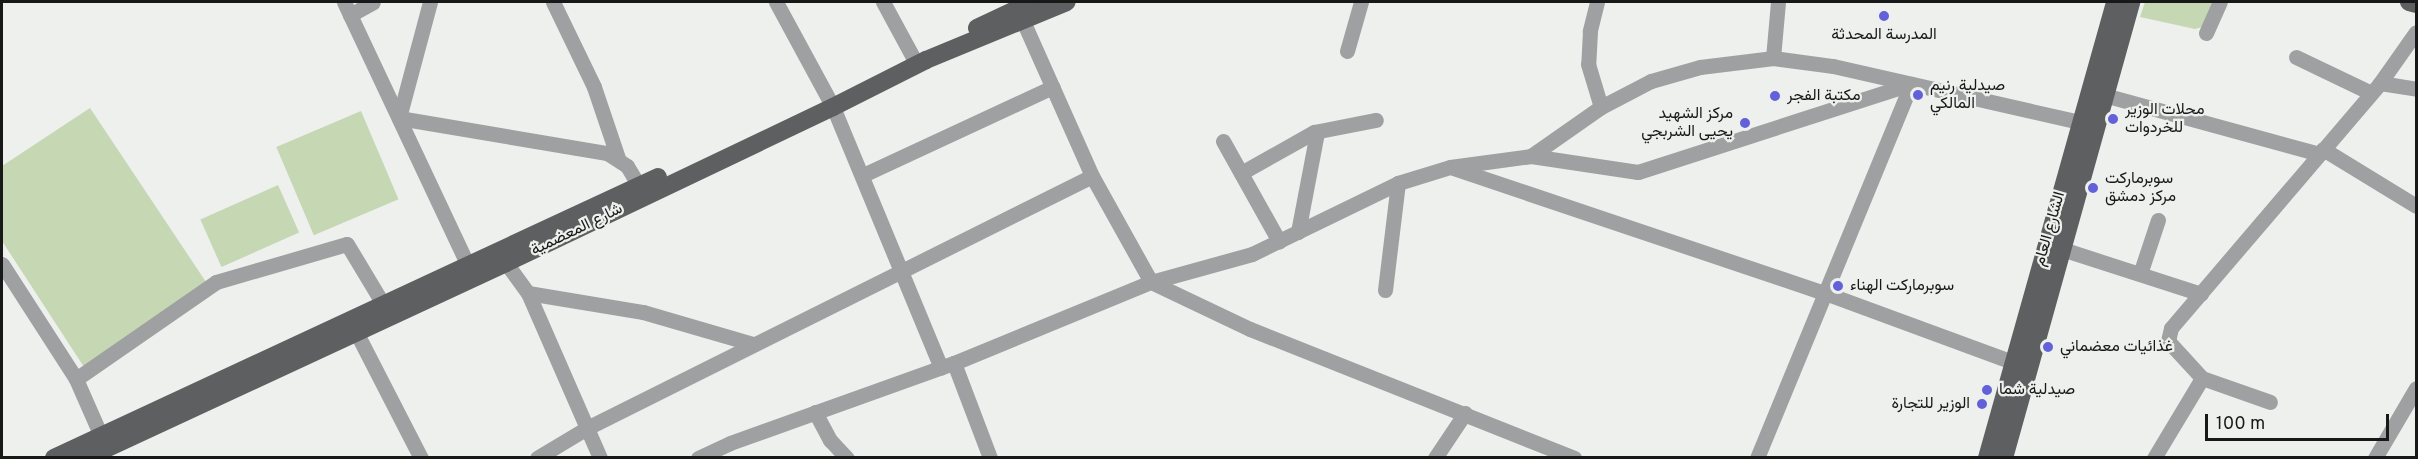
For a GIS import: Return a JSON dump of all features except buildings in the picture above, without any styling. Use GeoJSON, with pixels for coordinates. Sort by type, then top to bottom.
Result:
{"type":"FeatureCollection","features":[{"type":"Feature","properties":{"kind":"main road","name":"شارع المعضمية"},"geometry":{"type":"LineString","coordinates":[[353,326],[383,304],[471,272],[506,263],[914,59],[1024,10],[1066,2]]}},
{"type":"Feature","properties":{"kind":"main road","name":"الشارع العام"},"geometry":{"type":"LineString","coordinates":[[2097,93],[2115,2]]}},
{"type":"Feature","properties":{"kind":"main road","name":"الشارع العام"},"geometry":{"type":"LineString","coordinates":[[1987,458],[2021,365],[2097,93],[2131,2]]}},
{"type":"Feature","properties":{"kind":"main road"},"geometry":{"type":"LineString","coordinates":[[2409,2],[2416,4]]}},
{"type":"Feature","properties":{"kind":"main road","name":"شارع المعضمية"},"geometry":{"type":"LineString","coordinates":[[86,458],[231,383],[471,272],[639,186],[926,60],[1024,10]]}},
{"type":"Feature","properties":{"kind":"main road"},"geometry":{"type":"LineString","coordinates":[[2004,458],[2021,365],[2062,249],[2088,124]]}},
{"type":"Feature","properties":{"kind":"main road","name":"شارع المعضمية"},"geometry":{"type":"LineString","coordinates":[[54,458],[101,436],[231,383]]}},
{"type":"Feature","properties":{"kind":"street"},"geometry":{"type":"LineString","coordinates":[[373,2],[347,8],[471,272]]}},
{"type":"Feature","properties":{"kind":"street"},"geometry":{"type":"LineString","coordinates":[[399,118],[430,2]]}},
{"type":"Feature","properties":{"kind":"street"},"geometry":{"type":"LineString","coordinates":[[553,2],[594,87],[618,158],[634,175],[639,186]]}},
{"type":"Feature","properties":{"kind":"street"},"geometry":{"type":"LineString","coordinates":[[776,2],[831,102],[902,272],[990,458]]}},
{"type":"Feature","properties":{"kind":"street"},"geometry":{"type":"LineString","coordinates":[[883,2],[914,59]]}},
{"type":"Feature","properties":{"kind":"street"},"geometry":{"type":"LineString","coordinates":[[1347,51],[1361,2]]}},
{"type":"Feature","properties":{"kind":"street"},"geometry":{"type":"LineString","coordinates":[[1597,2],[1590,31],[1588,64],[1601,107]]}},
{"type":"Feature","properties":{"kind":"street"},"geometry":{"type":"LineString","coordinates":[[1773,58],[1778,2]]}},
{"type":"Feature","properties":{"kind":"street"},"geometry":{"type":"LineString","coordinates":[[2206,33],[2220,2]]}},
{"type":"Feature","properties":{"kind":"street"},"geometry":{"type":"LineString","coordinates":[[1024,10],[1053,87],[1092,176],[1151,282],[1250,329],[1574,458]]}},
{"type":"Feature","properties":{"kind":"street"},"geometry":{"type":"LineString","coordinates":[[2270,402],[2202,378],[2168,340],[2171,328],[2376,88],[2416,32]]}},
{"type":"Feature","properties":{"kind":"street"},"geometry":{"type":"LineString","coordinates":[[2296,57],[2376,88],[2416,89]]}},
{"type":"Feature","properties":{"kind":"street"},"geometry":{"type":"LineString","coordinates":[[1531,156],[1601,107],[1651,81],[1700,67],[1773,58],[1833,66],[2088,124]]}},
{"type":"Feature","properties":{"kind":"street"},"geometry":{"type":"LineString","coordinates":[[698,458],[815,412],[947,365],[1151,282],[1252,254],[1398,183],[1450,167],[1531,156],[1638,172],[1911,84]]}},
{"type":"Feature","properties":{"kind":"street"},"geometry":{"type":"LineString","coordinates":[[1757,458],[1911,84]]}},
{"type":"Feature","properties":{"kind":"street"},"geometry":{"type":"LineString","coordinates":[[863,175],[1053,87]]}},
{"type":"Feature","properties":{"kind":"street"},"geometry":{"type":"LineString","coordinates":[[2097,93],[2321,152],[2416,206]]}},
{"type":"Feature","properties":{"kind":"street"},"geometry":{"type":"LineString","coordinates":[[399,118],[596,150],[618,158]]}},
{"type":"Feature","properties":{"kind":"street"},"geometry":{"type":"LineString","coordinates":[[1241,173],[1317,132],[1376,120]]}},
{"type":"Feature","properties":{"kind":"street"},"geometry":{"type":"LineString","coordinates":[[1298,232],[1317,132]]}},
{"type":"Feature","properties":{"kind":"street"},"geometry":{"type":"LineString","coordinates":[[1223,141],[1279,241]]}},
{"type":"Feature","properties":{"kind":"street"},"geometry":{"type":"LineString","coordinates":[[1450,167],[1825,293],[2021,365]]}},
{"type":"Feature","properties":{"kind":"street"},"geometry":{"type":"LineString","coordinates":[[537,458],[587,428],[1092,176]]}},
{"type":"Feature","properties":{"kind":"street"},"geometry":{"type":"LineString","coordinates":[[1385,290],[1398,183]]}},
{"type":"Feature","properties":{"kind":"street"},"geometry":{"type":"LineString","coordinates":[[2140,274],[2158,220]]}},
{"type":"Feature","properties":{"kind":"street"},"geometry":{"type":"LineString","coordinates":[[76,379],[216,282],[347,244],[383,304]]}},
{"type":"Feature","properties":{"kind":"street"},"geometry":{"type":"LineString","coordinates":[[2062,249],[2201,294]]}},
{"type":"Feature","properties":{"kind":"street"},"geometry":{"type":"LineString","coordinates":[[506,263],[528,293],[600,458]]}},
{"type":"Feature","properties":{"kind":"street"},"geometry":{"type":"LineString","coordinates":[[2,264],[76,379],[101,436]]}},
{"type":"Feature","properties":{"kind":"street"},"geometry":{"type":"LineString","coordinates":[[528,293],[643,312],[753,344]]}},
{"type":"Feature","properties":{"kind":"street"},"geometry":{"type":"LineString","coordinates":[[353,326],[422,458]]}},
{"type":"Feature","properties":{"kind":"street"},"geometry":{"type":"LineString","coordinates":[[2154,458],[2202,378]]}},
{"type":"Feature","properties":{"kind":"street"},"geometry":{"type":"LineString","coordinates":[[2375,458],[2416,388]]}},
{"type":"Feature","properties":{"kind":"street"},"geometry":{"type":"LineString","coordinates":[[815,412],[830,440],[847,458]]}},
{"type":"Feature","properties":{"kind":"street"},"geometry":{"type":"LineString","coordinates":[[1435,458],[1465,413]]}},
{"type":"Feature","properties":{"kind":"green space"},"geometry":{"type":"Polygon","coordinates":[[[2145,2],[2215,2],[2202,27],[2195,29],[2140,17],[2145,2]]]}},
{"type":"Feature","properties":{"kind":"green space"},"geometry":{"type":"Polygon","coordinates":[[[90,108],[208,285],[84,367],[2,241],[2,166],[90,108]]]}},
{"type":"Feature","properties":{"kind":"green space"},"geometry":{"type":"Polygon","coordinates":[[[361,111],[399,199],[314,235],[276,147],[361,111]]]}},
{"type":"Feature","properties":{"kind":"green space"},"geometry":{"type":"Polygon","coordinates":[[[278,185],[299,233],[221,267],[200,220],[278,185]]]}},
{"type":"Feature","properties":{"kind":"place","name":"المدرسة المحدثة"},"geometry":{"type":"Point","coordinates":[1884,16]}},
{"type":"Feature","properties":{"kind":"place","name":"صيدلية رنيم المالكي"},"geometry":{"type":"Point","coordinates":[1918,95]}},
{"type":"Feature","properties":{"kind":"place","name":"مكتبة الفجر"},"geometry":{"type":"Point","coordinates":[1775,96]}},
{"type":"Feature","properties":{"kind":"place","name":"محلات الوزير للخردوات"},"geometry":{"type":"Point","coordinates":[2113,119]}},
{"type":"Feature","properties":{"kind":"place","name":"مركز الشهيد يحيى الشربجي"},"geometry":{"type":"Point","coordinates":[1745,123]}},
{"type":"Feature","properties":{"kind":"place","name":"سوبرماركت مركز دمشق"},"geometry":{"type":"Point","coordinates":[2093,188]}},
{"type":"Feature","properties":{"kind":"place","name":"سوبرماركت الهناء"},"geometry":{"type":"Point","coordinates":[1838,286]}},
{"type":"Feature","properties":{"kind":"place","name":"غذائيات معضماني"},"geometry":{"type":"Point","coordinates":[2048,347]}},
{"type":"Feature","properties":{"kind":"place","name":"صيدلية شما"},"geometry":{"type":"Point","coordinates":[1987,390]}},
{"type":"Feature","properties":{"kind":"place","name":"الوزير للتجارة"},"geometry":{"type":"Point","coordinates":[1982,404]}}]}
